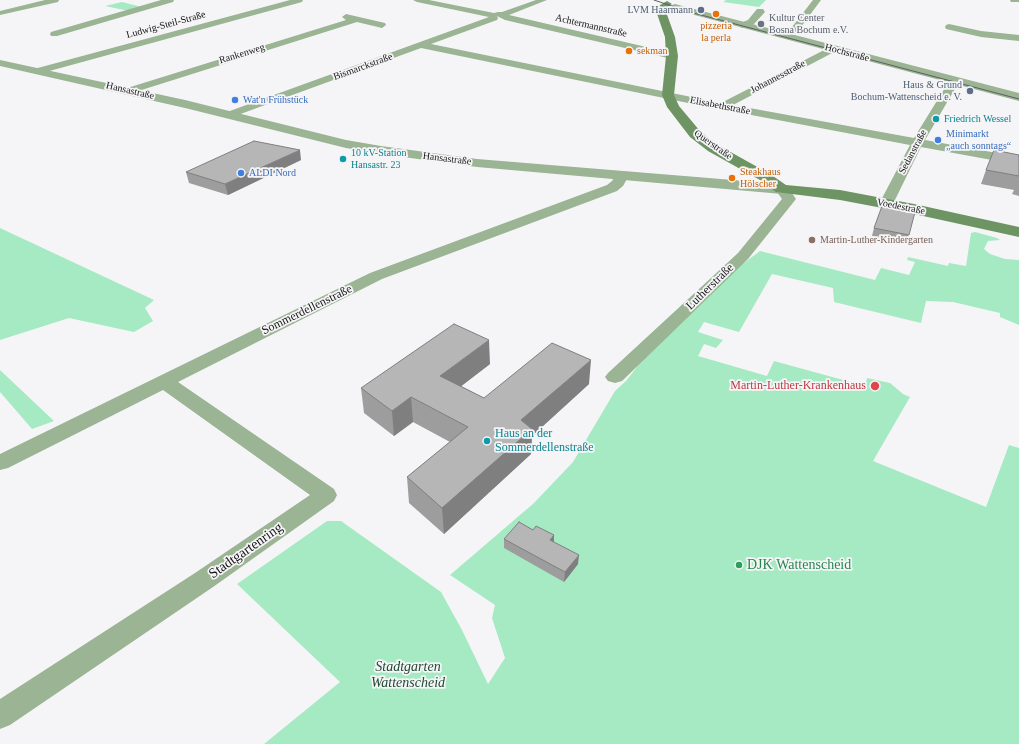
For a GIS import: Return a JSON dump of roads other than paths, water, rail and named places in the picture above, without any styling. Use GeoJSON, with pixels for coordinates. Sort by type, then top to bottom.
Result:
{"type":"FeatureCollection","features":[{"type":"Feature","properties":{"kind":"main road"},"geometry":{"type":"LineString","coordinates":[[665,6],[672,56],[668,95]]}},
{"type":"Feature","properties":{"kind":"main road","name":"Querstraße"},"geometry":{"type":"LineString","coordinates":[[668,95],[673,107],[695,134],[713,148],[765,177],[782,189]]}},
{"type":"Feature","properties":{"kind":"main road","name":"Voedestraße"},"geometry":{"type":"LineString","coordinates":[[782,189],[840,195],[943,215],[1019,232]]}},
{"type":"Feature","properties":{"kind":"street"},"geometry":{"type":"LineString","coordinates":[[0,13],[55,0]]}},
{"type":"Feature","properties":{"kind":"street"},"geometry":{"type":"LineString","coordinates":[[66,37],[50,33],[170,0]]}},
{"type":"Feature","properties":{"kind":"street","name":"Ludwig-Steil-Straße"},"geometry":{"type":"LineString","coordinates":[[38,71],[299,0]]}},
{"type":"Feature","properties":{"kind":"street","name":"Achtermannstraße"},"geometry":{"type":"LineString","coordinates":[[417,0],[498,16],[672,56]]}},
{"type":"Feature","properties":{"kind":"street","name":"Bismarckstraße"},"geometry":{"type":"LineString","coordinates":[[231,114],[543,0]]}},
{"type":"Feature","properties":{"kind":"street"},"geometry":{"type":"LineString","coordinates":[[781,35],[794,29],[817,0]]}},
{"type":"Feature","properties":{"kind":"street"},"geometry":{"type":"LineString","coordinates":[[1014,0],[1019,0]]}},
{"type":"Feature","properties":{"kind":"street"},"geometry":{"type":"LineString","coordinates":[[260,3],[275,7]]}},
{"type":"Feature","properties":{"kind":"street","name":"Hochstraße"},"geometry":{"type":"LineString","coordinates":[[665,6],[743,25],[1019,98]]}},
{"type":"Feature","properties":{"kind":"street"},"geometry":{"type":"LineString","coordinates":[[743,25],[751,22],[761,12],[760,11]]}},
{"type":"Feature","properties":{"kind":"street"},"geometry":{"type":"LineString","coordinates":[[339,15],[382,25]]}},
{"type":"Feature","properties":{"kind":"street","name":"Rankenweg"},"geometry":{"type":"LineString","coordinates":[[128,91],[357,19]]}},
{"type":"Feature","properties":{"kind":"street"},"geometry":{"type":"LineString","coordinates":[[949,27],[980,34],[1019,38]]}},
{"type":"Feature","properties":{"kind":"street","name":"Elisabethstraße"},"geometry":{"type":"LineString","coordinates":[[421,45],[724,106],[1019,161]]}},
{"type":"Feature","properties":{"kind":"street","name":"Johannesstraße"},"geometry":{"type":"LineString","coordinates":[[724,106],[833,49]]}},
{"type":"Feature","properties":{"kind":"street","name":"Hansastraße"},"geometry":{"type":"LineString","coordinates":[[0,63],[231,114],[322,138],[367,148],[449,160],[620,177],[782,189]]}},
{"type":"Feature","properties":{"kind":"street","name":"Sedanstraße"},"geometry":{"type":"LineString","coordinates":[[886,204],[917,143],[952,85],[956,82]]}},
{"type":"Feature","properties":{"kind":"street","name":"Sommerdellenstraße"},"geometry":{"type":"LineString","coordinates":[[0,463],[376,276],[612,188],[618,183],[620,177]]}},
{"type":"Feature","properties":{"kind":"street","name":"Lutherstraße"},"geometry":{"type":"LineString","coordinates":[[615,377],[743,256],[789,199],[782,189]]}},
{"type":"Feature","properties":{"kind":"street","name":"Stadtgartenring"},"geometry":{"type":"LineString","coordinates":[[0,715],[204,580],[326,495],[164,382]]}},
{"type":"Feature","properties":{"kind":"tram line"},"geometry":{"type":"LineString","coordinates":[[654,0],[686,11],[1019,99]]}},
{"type":"Feature","properties":{"kind":"place","name":"LVM Haarmann"},"geometry":{"type":"Point","coordinates":[701,10]}},
{"type":"Feature","properties":{"kind":"place","name":"pizzeria la perla"},"geometry":{"type":"Point","coordinates":[716,14]}},
{"type":"Feature","properties":{"kind":"place","name":"Kultur Center Bosna Bochum e.V."},"geometry":{"type":"Point","coordinates":[761,24]}},
{"type":"Feature","properties":{"kind":"place","name":"sekman"},"geometry":{"type":"Point","coordinates":[629,51]}},
{"type":"Feature","properties":{"kind":"place","name":"Haus & Grund Bochum-Wattenscheid e. V."},"geometry":{"type":"Point","coordinates":[970,91]}},
{"type":"Feature","properties":{"kind":"place","name":"Wat'n Frühstück"},"geometry":{"type":"Point","coordinates":[235,100]}},
{"type":"Feature","properties":{"kind":"place","name":"Friedrich Wessel"},"geometry":{"type":"Point","coordinates":[936,119]}},
{"type":"Feature","properties":{"kind":"place","name":"Minimarkt „auch sonntags“"},"geometry":{"type":"Point","coordinates":[938,140]}},
{"type":"Feature","properties":{"kind":"place","name":"10 kV-Station Hansastr. 23"},"geometry":{"type":"Point","coordinates":[343,159]}},
{"type":"Feature","properties":{"kind":"place","name":"ALDI Nord"},"geometry":{"type":"Point","coordinates":[241,173]}},
{"type":"Feature","properties":{"kind":"place","name":"Steakhaus Hölscher"},"geometry":{"type":"Point","coordinates":[732,178]}},
{"type":"Feature","properties":{"kind":"place","name":"Martin-Luther-Kindergarten"},"geometry":{"type":"Point","coordinates":[812,240]}},
{"type":"Feature","properties":{"kind":"place","name":"Martin-Luther-Krankenhaus"},"geometry":{"type":"Point","coordinates":[875,386]}},
{"type":"Feature","properties":{"kind":"place","name":"Haus an der Sommerdellenstraße"},"geometry":{"type":"Point","coordinates":[487,441]}},
{"type":"Feature","properties":{"kind":"place","name":"DJK Wattenscheid"},"geometry":{"type":"Point","coordinates":[739,565]}},
{"type":"Feature","properties":{"kind":"park label","name":"Stadtgarten Wattenscheid"},"geometry":{"type":"Point","coordinates":[408,676]}}]}
